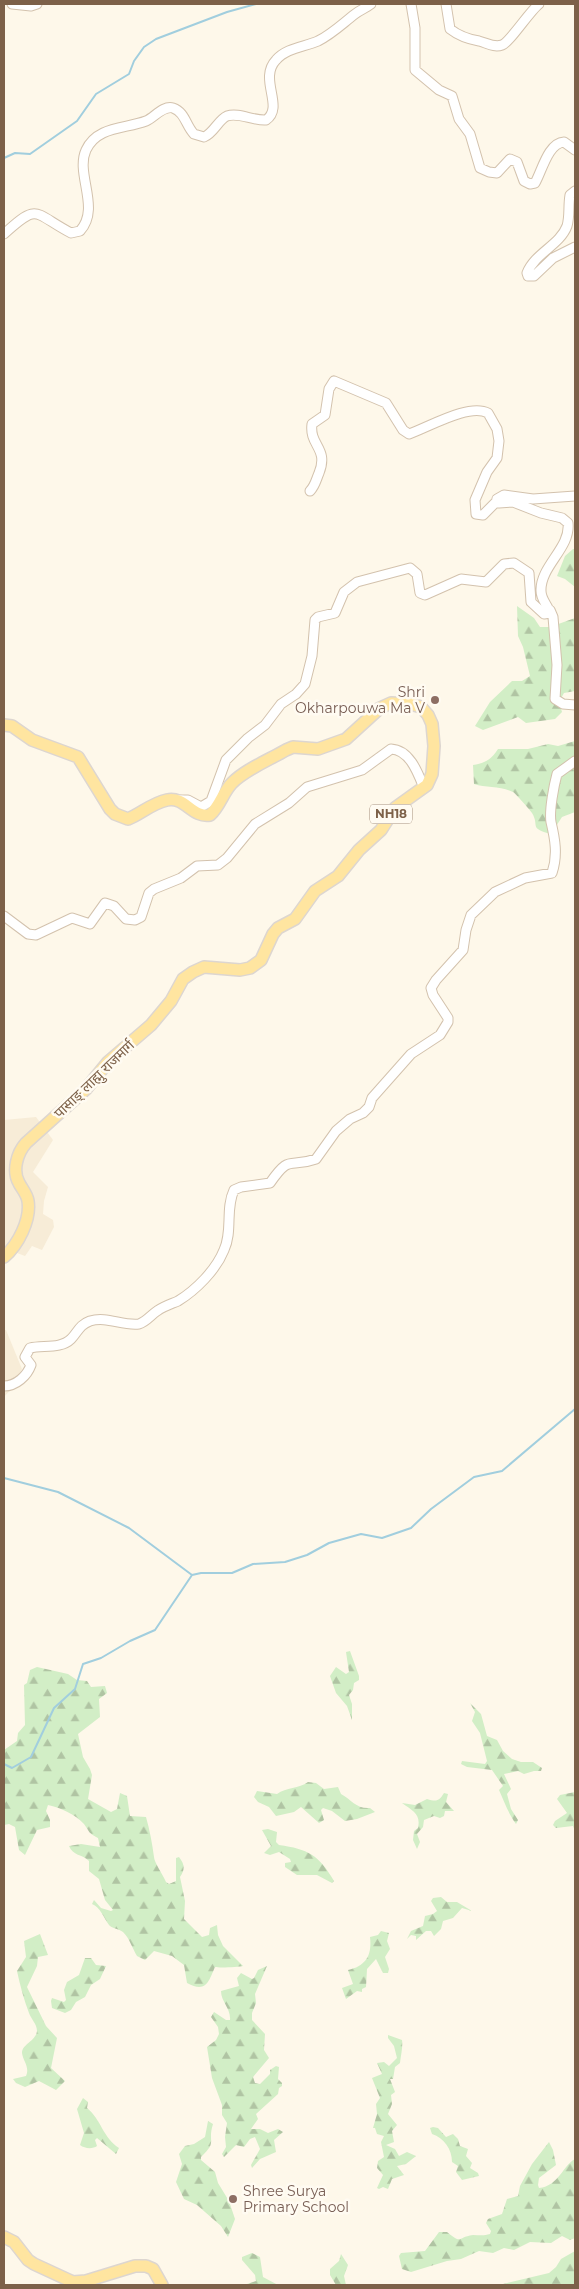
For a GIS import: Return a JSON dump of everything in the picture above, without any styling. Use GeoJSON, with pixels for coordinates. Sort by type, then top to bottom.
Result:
{"type":"FeatureCollection","features":[{"type":"Feature","properties":{"kind":"main road","name":"NH18"},"geometry":{"type":"LineString","coordinates":[[177,800],[200,816],[210,815],[224,798],[230,785],[240,777],[293,747],[318,748],[346,739],[380,708],[391,703],[410,704],[420,707],[428,714],[432,724],[434,746],[433,769],[431,780],[424,788]]}},
{"type":"Feature","properties":{"kind":"main road"},"geometry":{"type":"LineString","coordinates":[[4,725],[12,726],[32,740],[78,757],[110,809],[121,818],[128,819],[148,807],[169,799],[177,800]]}},
{"type":"Feature","properties":{"kind":"main road","name":"पासाङ् लाह्मु राजमार्ग"},"geometry":{"type":"LineString","coordinates":[[4,1257],[17,1242],[27,1217],[28,1199],[19,1183],[16,1171],[19,1153],[26,1142],[86,1089],[108,1062],[152,1025],[188,976],[204,967],[240,970],[255,965],[261,960],[272,934],[278,928],[295,919],[315,891],[338,876],[359,850],[381,830],[395,808],[424,788]]}},
{"type":"Feature","properties":{"kind":"main road"},"geometry":{"type":"LineString","coordinates":[[4,2237],[14,2242],[28,2260],[34,2264],[73,2282],[135,2266],[146,2266],[153,2269],[162,2285]]}},
{"type":"Feature","properties":{"kind":"street"},"geometry":{"type":"LineString","coordinates":[[12,4],[31,6],[37,4]]}},
{"type":"Feature","properties":{"kind":"street"},"geometry":{"type":"LineString","coordinates":[[4,234],[32,212],[40,214],[71,233],[80,231],[86,223],[88,212],[88,190],[83,162],[87,149],[106,131],[146,121],[167,108],[173,108],[182,114],[194,134],[204,137],[214,131],[225,117],[233,115],[260,120],[269,118],[274,109],[268,77],[276,59],[293,49],[316,42],[371,4]]}},
{"type":"Feature","properties":{"kind":"street"},"geometry":{"type":"LineString","coordinates":[[411,4],[415,28],[415,70],[438,90],[452,96],[457,105],[459,118],[470,134],[480,168],[496,172],[510,159],[515,160],[518,162],[524,181],[530,184],[535,183],[552,148],[557,144],[564,142],[575,150]]}},
{"type":"Feature","properties":{"kind":"street"},"geometry":{"type":"LineString","coordinates":[[446,4],[450,29],[464,38],[492,46],[501,46],[508,42],[525,17],[539,4]]}},
{"type":"Feature","properties":{"kind":"street"},"geometry":{"type":"LineString","coordinates":[[575,192],[570,195],[568,220],[564,232],[531,265],[527,273],[528,276],[534,276],[553,258],[575,247]]}},
{"type":"Feature","properties":{"kind":"street"},"geometry":{"type":"LineString","coordinates":[[310,491],[314,487],[322,464],[322,454],[311,434],[312,424],[325,415],[329,389],[334,381],[386,403],[404,430],[409,434],[460,412],[477,410],[488,413],[497,429],[499,441],[497,458],[487,472],[475,500],[476,514],[483,515],[497,501],[499,496],[504,495],[533,499],[575,496]]}},
{"type":"Feature","properties":{"kind":"street"},"geometry":{"type":"LineString","coordinates":[[497,501],[512,502],[542,514],[562,518],[568,523],[568,536],[542,585],[542,599],[553,616],[557,666],[556,699],[563,704],[575,705]]}},
{"type":"Feature","properties":{"kind":"street"},"geometry":{"type":"LineString","coordinates":[[177,800],[188,800],[201,806],[211,801],[226,760],[248,738],[265,725],[281,704],[296,694],[305,684],[312,656],[315,620],[318,617],[335,613],[344,592],[357,582],[410,568],[417,574],[420,593],[425,595],[461,579],[486,582],[504,564],[514,563],[529,573],[531,602],[544,614],[547,614],[550,610]]}},
{"type":"Feature","properties":{"kind":"street"},"geometry":{"type":"LineString","coordinates":[[4,916],[28,934],[36,935],[72,918],[90,924],[105,903],[114,906],[126,919],[138,919],[149,893],[154,889],[181,878],[197,866],[218,866],[255,824],[294,800],[307,787],[362,770],[391,750],[400,751],[410,759],[424,788]]}},
{"type":"Feature","properties":{"kind":"street"},"geometry":{"type":"LineString","coordinates":[[4,1386],[18,1383],[30,1370],[31,1365],[26,1356],[30,1348],[58,1345],[70,1340],[81,1324],[91,1321],[119,1321],[128,1324],[141,1323],[201,1283],[224,1251],[227,1240],[229,1210],[234,1190],[241,1187],[270,1183],[280,1167],[285,1164],[316,1159],[336,1131],[369,1107],[372,1098],[411,1054],[440,1035],[448,1022],[448,1018],[433,995],[432,988],[440,975],[463,950],[466,930],[471,915],[496,892],[525,878],[552,873],[556,859],[555,830],[551,821],[553,789],[557,774],[575,761]]}},
{"type":"Feature","properties":{"kind":"shaded area"},"geometry":{"type":"Polygon","coordinates":[[[36,1117],[53,1140],[33,1172],[48,1187],[43,1214],[53,1220],[54,1227],[42,1250],[32,1246],[25,1256],[17,1253],[4,1263],[4,1120],[36,1117]]]}},
{"type":"Feature","properties":{"kind":"shaded area"},"geometry":{"type":"Polygon","coordinates":[[[4,1330],[6,1330],[22,1369],[13,1387],[4,1397],[4,1330]]]}},
{"type":"Feature","properties":{"kind":"green space"},"geometry":{"type":"Polygon","coordinates":[[[575,549],[575,587],[565,579],[557,576],[565,556],[575,549]]]}},
{"type":"Feature","properties":{"kind":"green space"},"geometry":{"type":"Polygon","coordinates":[[[517,606],[534,618],[540,627],[550,627],[575,618],[575,691],[564,693],[559,702],[562,712],[555,719],[526,723],[518,717],[483,730],[475,726],[490,702],[512,681],[522,681],[530,676],[523,647],[518,636],[517,606]]]}},
{"type":"Feature","properties":{"kind":"green space"},"geometry":{"type":"Polygon","coordinates":[[[575,741],[575,812],[562,817],[551,834],[537,828],[532,813],[513,792],[474,784],[473,765],[487,760],[498,749],[528,749],[548,744],[558,746],[575,741]]]}},
{"type":"Feature","properties":{"kind":"green space"},"geometry":{"type":"Polygon","coordinates":[[[350,1651],[359,1676],[359,1680],[354,1683],[353,1690],[349,1695],[352,1704],[352,1720],[347,1706],[336,1693],[330,1676],[336,1667],[346,1674],[349,1672],[346,1652],[350,1651]]]}},
{"type":"Feature","properties":{"kind":"green space"},"geometry":{"type":"Polygon","coordinates":[[[37,1667],[68,1674],[77,1680],[87,1681],[91,1687],[105,1686],[107,1693],[99,1699],[100,1717],[78,1734],[83,1757],[92,1775],[88,1799],[111,1812],[117,1809],[120,1793],[127,1796],[130,1816],[146,1817],[154,1859],[166,1882],[169,1884],[176,1881],[176,1858],[179,1857],[182,1862],[184,1867],[180,1877],[185,1901],[184,1919],[202,1937],[209,1935],[210,1928],[217,1925],[218,1935],[223,1946],[243,1966],[215,1967],[209,1981],[199,1987],[187,1983],[184,1965],[172,1956],[154,1951],[145,1960],[137,1956],[125,1935],[110,1926],[100,1910],[92,1904],[94,1900],[101,1908],[113,1910],[105,1900],[99,1879],[89,1871],[89,1861],[73,1852],[69,1846],[81,1844],[100,1847],[98,1838],[90,1833],[80,1820],[67,1812],[48,1805],[46,1811],[50,1820],[50,1827],[37,1830],[25,1855],[19,1850],[15,1827],[9,1824],[4,1825],[4,1750],[17,1741],[18,1733],[25,1725],[24,1685],[27,1683],[30,1670],[37,1667]]]}},
{"type":"Feature","properties":{"kind":"green space"},"geometry":{"type":"Polygon","coordinates":[[[470,1703],[481,1714],[487,1736],[497,1740],[503,1751],[512,1759],[521,1762],[533,1762],[542,1768],[541,1771],[524,1774],[518,1771],[504,1774],[511,1789],[507,1794],[511,1809],[518,1820],[516,1824],[499,1790],[503,1786],[492,1770],[467,1767],[461,1764],[462,1761],[485,1764],[487,1761],[480,1733],[472,1721],[475,1712],[470,1703]]]}},
{"type":"Feature","properties":{"kind":"green space"},"geometry":{"type":"Polygon","coordinates":[[[308,1782],[316,1783],[324,1789],[338,1787],[341,1794],[354,1804],[370,1808],[375,1812],[357,1819],[345,1821],[332,1811],[323,1808],[321,1810],[324,1820],[319,1823],[301,1807],[294,1812],[276,1816],[269,1807],[258,1802],[254,1797],[257,1791],[277,1794],[308,1782]]]}},
{"type":"Feature","properties":{"kind":"green space"},"geometry":{"type":"Polygon","coordinates":[[[575,1792],[575,1831],[573,1826],[556,1828],[553,1825],[555,1821],[567,1813],[557,1799],[560,1795],[575,1792]]]}},
{"type":"Feature","properties":{"kind":"green space"},"geometry":{"type":"Polygon","coordinates":[[[444,1793],[448,1794],[446,1802],[454,1811],[445,1811],[444,1816],[440,1818],[434,1816],[424,1820],[423,1827],[417,1834],[420,1842],[417,1849],[413,1840],[414,1831],[418,1828],[418,1819],[410,1808],[402,1803],[415,1805],[427,1799],[437,1800],[444,1793]]]}},
{"type":"Feature","properties":{"kind":"green space"},"geometry":{"type":"Polygon","coordinates":[[[268,1829],[277,1832],[276,1842],[279,1845],[305,1851],[318,1859],[334,1881],[332,1883],[317,1875],[297,1875],[285,1867],[285,1863],[291,1862],[290,1859],[279,1852],[270,1855],[264,1853],[271,1846],[262,1830],[268,1829]]]}},
{"type":"Feature","properties":{"kind":"green space"},"geometry":{"type":"Polygon","coordinates":[[[441,1897],[447,1902],[457,1902],[472,1911],[462,1908],[453,1918],[443,1921],[441,1929],[434,1936],[431,1931],[426,1931],[416,1940],[416,1936],[411,1935],[407,1939],[411,1931],[423,1926],[425,1916],[437,1911],[431,1901],[433,1898],[441,1897]]]}},
{"type":"Feature","properties":{"kind":"green space"},"geometry":{"type":"Polygon","coordinates":[[[381,1931],[389,1933],[387,1941],[390,1949],[385,1957],[389,1969],[388,1973],[383,1973],[376,1959],[367,1969],[366,1987],[362,1989],[362,1992],[357,1991],[346,1999],[342,1988],[353,1984],[348,1970],[360,1966],[364,1962],[369,1954],[370,1937],[378,1935],[381,1931]]]}},
{"type":"Feature","properties":{"kind":"green space"},"geometry":{"type":"Polygon","coordinates":[[[40,1934],[48,1955],[38,1957],[37,1966],[27,1987],[46,2026],[57,2038],[51,2068],[65,2081],[56,2090],[39,2081],[25,2087],[16,2083],[13,2079],[26,2076],[26,2064],[22,2053],[37,2031],[25,2003],[17,1971],[26,1957],[24,1941],[40,1934]]]}},
{"type":"Feature","properties":{"kind":"green space"},"geometry":{"type":"Polygon","coordinates":[[[85,1958],[91,1958],[96,1965],[106,1966],[100,1979],[91,1985],[85,1997],[76,2002],[71,2010],[65,2013],[52,2008],[52,1998],[64,2002],[66,2000],[64,1990],[67,1982],[79,1975],[85,1958]]]}},
{"type":"Feature","properties":{"kind":"green space"},"geometry":{"type":"Polygon","coordinates":[[[267,1966],[255,1994],[256,2003],[252,2013],[252,2020],[265,2034],[264,2050],[269,2058],[253,2077],[255,2083],[260,2084],[270,2074],[270,2070],[276,2066],[279,2067],[278,2079],[282,2086],[279,2088],[278,2094],[256,2114],[258,2119],[251,2129],[260,2129],[268,2133],[278,2129],[283,2132],[274,2140],[276,2152],[260,2159],[252,2168],[251,2165],[260,2149],[255,2137],[250,2139],[244,2147],[236,2145],[224,2157],[222,2154],[226,2147],[227,2123],[222,2115],[222,2105],[212,2078],[207,2047],[216,2040],[219,2034],[218,2027],[211,2017],[214,2012],[226,2020],[230,2020],[221,1991],[239,1986],[237,1978],[241,1973],[252,1979],[258,1970],[267,1966]]]}},
{"type":"Feature","properties":{"kind":"green space"},"geometry":{"type":"Polygon","coordinates":[[[388,2035],[402,2040],[402,2045],[400,2063],[395,2067],[393,2079],[390,2079],[395,2092],[391,2095],[392,2104],[388,2114],[397,2125],[392,2131],[394,2142],[386,2145],[395,2149],[399,2156],[407,2152],[416,2156],[406,2164],[397,2166],[404,2175],[392,2179],[388,2189],[383,2187],[379,2189],[377,2188],[383,2175],[377,2168],[378,2161],[384,2157],[381,2142],[384,2136],[377,2134],[375,2128],[373,2128],[377,2114],[376,2104],[380,2098],[372,2078],[382,2074],[377,2063],[384,2062],[389,2066],[397,2058],[394,2046],[388,2035]]]}},
{"type":"Feature","properties":{"kind":"green space"},"geometry":{"type":"Polygon","coordinates":[[[83,2098],[88,2102],[87,2108],[96,2117],[109,2139],[119,2148],[116,2154],[97,2138],[95,2140],[97,2146],[95,2147],[87,2148],[80,2145],[84,2133],[77,2109],[83,2098]]]}},
{"type":"Feature","properties":{"kind":"green space"},"geometry":{"type":"Polygon","coordinates":[[[208,2121],[213,2124],[211,2145],[201,2157],[201,2160],[215,2172],[218,2183],[229,2201],[235,2219],[228,2237],[221,2226],[197,2205],[184,2199],[176,2182],[182,2164],[179,2154],[185,2146],[194,2144],[205,2137],[208,2121]]]}},
{"type":"Feature","properties":{"kind":"green space"},"geometry":{"type":"Polygon","coordinates":[[[430,2128],[438,2128],[446,2137],[453,2134],[458,2139],[460,2146],[468,2149],[466,2156],[472,2163],[470,2168],[478,2173],[479,2176],[462,2180],[456,2172],[458,2166],[452,2162],[451,2153],[446,2145],[440,2138],[432,2134],[430,2128]]]}},
{"type":"Feature","properties":{"kind":"green space"},"geometry":{"type":"Polygon","coordinates":[[[549,2142],[556,2165],[539,2178],[538,2185],[539,2188],[556,2180],[575,2159],[575,2238],[570,2240],[562,2236],[551,2243],[530,2242],[514,2250],[504,2248],[493,2253],[479,2251],[461,2259],[447,2261],[411,2272],[402,2269],[399,2256],[401,2253],[425,2251],[439,2232],[447,2232],[458,2239],[473,2235],[490,2234],[491,2231],[486,2223],[488,2219],[502,2214],[507,2199],[518,2196],[520,2186],[532,2164],[549,2142]]]}},
{"type":"Feature","properties":{"kind":"green space"},"geometry":{"type":"Polygon","coordinates":[[[575,2251],[575,2285],[499,2285],[549,2273],[561,2259],[575,2251]]]}},
{"type":"Feature","properties":{"kind":"green space"},"geometry":{"type":"Polygon","coordinates":[[[252,2253],[260,2257],[263,2277],[278,2285],[244,2285],[256,2281],[255,2275],[242,2260],[242,2257],[252,2253]]]}},
{"type":"Feature","properties":{"kind":"green space"},"geometry":{"type":"Polygon","coordinates":[[[341,2254],[348,2265],[344,2276],[346,2285],[336,2285],[330,2275],[330,2269],[339,2261],[341,2254]]]}},
{"type":"Feature","properties":{"kind":"waterway"},"geometry":{"type":"LineString","coordinates":[[4,158],[15,153],[30,154],[77,121],[96,94],[129,74],[134,61],[144,47],[156,39],[227,12],[256,4]]}},
{"type":"Feature","properties":{"kind":"waterway"},"geometry":{"type":"LineString","coordinates":[[4,1764],[12,1768],[31,1757],[54,1708],[75,1689],[83,1664],[101,1658],[130,1641],[155,1630],[192,1575],[201,1573],[232,1573],[253,1564],[285,1562],[307,1555],[329,1543],[361,1534],[382,1538],[411,1528],[431,1509],[474,1477],[502,1471],[575,1409]]}},
{"type":"Feature","properties":{"kind":"waterway"},"geometry":{"type":"LineString","coordinates":[[4,1478],[58,1492],[129,1528],[192,1575]]}},
{"type":"Feature","properties":{"kind":"place","name":"Shri Okharpouwa Ma V"},"geometry":{"type":"Point","coordinates":[435,700]}},
{"type":"Feature","properties":{"kind":"place","name":"Shree Surya Primary School"},"geometry":{"type":"Point","coordinates":[233,2199]}}]}
